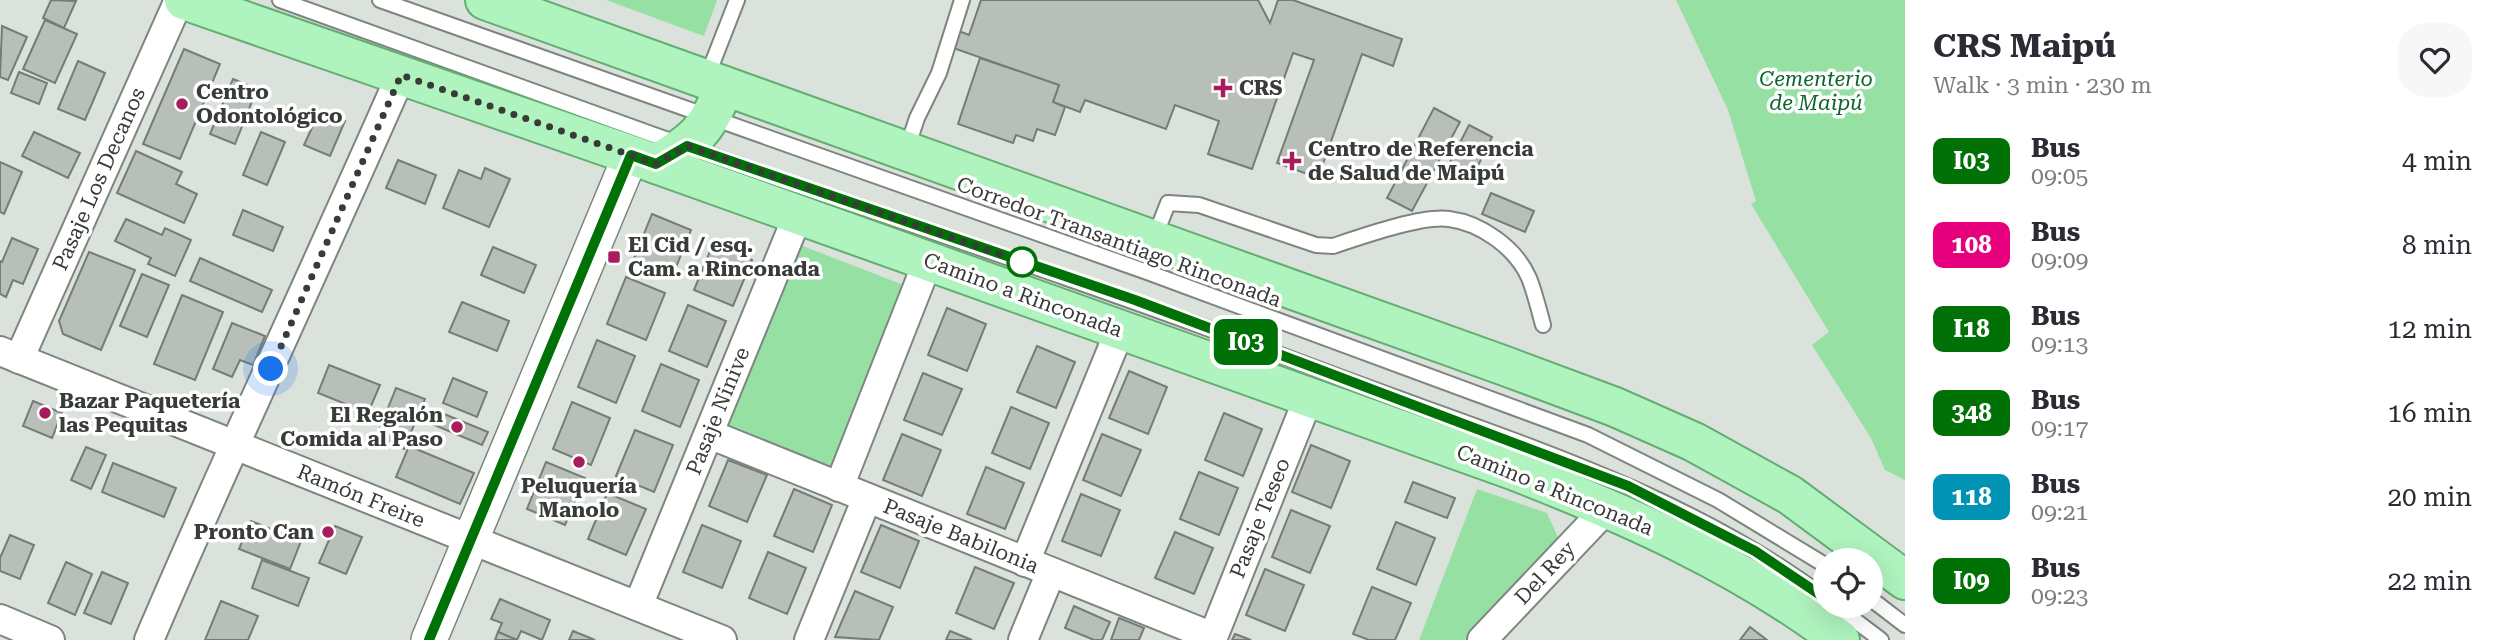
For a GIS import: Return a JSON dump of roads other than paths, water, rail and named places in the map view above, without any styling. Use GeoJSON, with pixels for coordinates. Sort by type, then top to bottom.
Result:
{"type":"FeatureCollection","features":[{"type":"Feature","properties":{"kind":"main road","name":"Camino a Rinconada"},"geometry":{"type":"LineString","coordinates":[[181,0],[401,75],[686,125],[906,152],[1505,366],[1657,424],[1790,495],[1905,580]]}},
{"type":"Feature","properties":{"kind":"main road","name":"Camino a Rinconada"},"geometry":{"type":"LineString","coordinates":[[485,0],[686,125],[797,215],[1510,469],[1618,497],[1701,554],[1788,601],[1840,640]]}},
{"type":"Feature","properties":{"kind":"street","name":"Pasaje Los Decanos"},"geometry":{"type":"LineString","coordinates":[[9,355],[181,0]]}},
{"type":"Feature","properties":{"kind":"street"},"geometry":{"type":"LineString","coordinates":[[149,640],[401,75]]}},
{"type":"Feature","properties":{"kind":"street"},"geometry":{"type":"LineString","coordinates":[[429,640],[471,539],[686,125]]}},
{"type":"Feature","properties":{"kind":"street","name":"Pasaje Ninive"},"geometry":{"type":"LineString","coordinates":[[638,606],[797,215]]}},
{"type":"Feature","properties":{"kind":"street"},"geometry":{"type":"LineString","coordinates":[[839,487],[928,261]]}},
{"type":"Feature","properties":{"kind":"street"},"geometry":{"type":"LineString","coordinates":[[1023,640],[1038,567],[1120,330]]}},
{"type":"Feature","properties":{"kind":"street","name":"Ramón Freire"},"geometry":{"type":"LineString","coordinates":[[9,355],[638,606],[661,629],[722,640]]}},
{"type":"Feature","properties":{"kind":"street","name":"Pasaje Teseo"},"geometry":{"type":"LineString","coordinates":[[1213,637],[1308,398]]}},
{"type":"Feature","properties":{"kind":"street","name":"Pasaje Babilonia"},"geometry":{"type":"LineString","coordinates":[[709,434],[1213,637]]}},
{"type":"Feature","properties":{"kind":"street","name":"Del Rey"},"geometry":{"type":"LineString","coordinates":[[1482,640],[1618,497]]}},
{"type":"Feature","properties":{"kind":"street"},"geometry":{"type":"LineString","coordinates":[[809,640],[867,498]]}},
{"type":"Feature","properties":{"kind":"street"},"geometry":{"type":"LineString","coordinates":[[0,619],[50,640]]}},
{"type":"Feature","properties":{"kind":"lane","name":"Corredor Transantiago Rinconada"},"geometry":{"type":"LineString","coordinates":[[281,0],[686,125],[1147,272],[1588,435],[1718,500],[1813,558]]}},
{"type":"Feature","properties":{"kind":"lane","name":"Corredor Transantiago Rinconada"},"geometry":{"type":"LineString","coordinates":[[380,0],[686,125],[1135,300],[1755,551],[1813,590]]}},
{"type":"Feature","properties":{"kind":"lane"},"geometry":{"type":"LineString","coordinates":[[686,125],[737,0]]}},
{"type":"Feature","properties":{"kind":"lane"},"geometry":{"type":"LineString","coordinates":[[906,152],[917,118],[939,73],[962,0]]}},
{"type":"Feature","properties":{"kind":"lane"},"geometry":{"type":"LineString","coordinates":[[1153,242],[1168,203],[1199,205],[1316,244],[1332,246],[1447,219],[1472,225],[1496,238],[1518,259],[1529,278],[1543,325]]}},
{"type":"Feature","properties":{"kind":"lane"},"geometry":{"type":"LineString","coordinates":[[1883,608],[1905,625]]}},
{"type":"Feature","properties":{"kind":"lane"},"geometry":{"type":"LineString","coordinates":[[1852,618],[1881,640]]}},
{"type":"Feature","properties":{"kind":"place","name":"CRS"},"geometry":{"type":"Point","coordinates":[1223,88]}},
{"type":"Feature","properties":{"kind":"place","name":"Centro Odontológico"},"geometry":{"type":"Point","coordinates":[182,104]}},
{"type":"Feature","properties":{"kind":"place","name":"Centro de Referencia de Salud de Maipú"},"geometry":{"type":"Point","coordinates":[1292,161]}},
{"type":"Feature","properties":{"kind":"place","name":"El Cid / esq. Cam. a Rinconada"},"geometry":{"type":"Point","coordinates":[614,257]}},
{"type":"Feature","properties":{"kind":"place","name":"Bazar Paquetería las Pequitas"},"geometry":{"type":"Point","coordinates":[45,413]}},
{"type":"Feature","properties":{"kind":"place","name":"El Regalón Comida al Paso"},"geometry":{"type":"Point","coordinates":[457,427]}},
{"type":"Feature","properties":{"kind":"place","name":"Peluquería Manolo"},"geometry":{"type":"Point","coordinates":[579,462]}},
{"type":"Feature","properties":{"kind":"place","name":"Pronto Can"},"geometry":{"type":"Point","coordinates":[328,532]}},
{"type":"Feature","properties":{"kind":"park label","name":"Cementerio de Maipú"},"geometry":{"type":"Point","coordinates":[1816,91]}}]}
